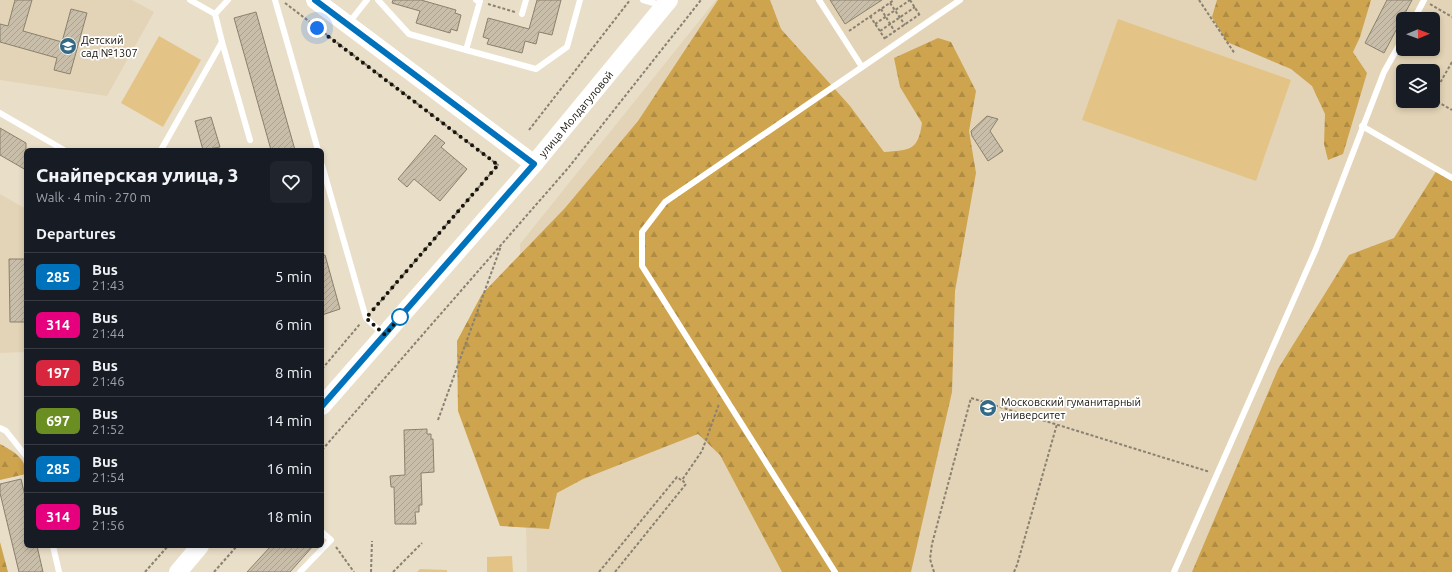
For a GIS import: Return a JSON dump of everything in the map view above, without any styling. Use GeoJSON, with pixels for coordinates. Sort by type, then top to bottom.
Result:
{"type":"FeatureCollection","features":[{"type":"Feature","properties":{"kind":"street"},"geometry":{"type":"LineString","coordinates":[[315,0],[534,164]]}},
{"type":"Feature","properties":{"kind":"street","name":"улица Молдагуловой"},"geometry":{"type":"LineString","coordinates":[[324,404],[534,164],[667,3]]}},
{"type":"Feature","properties":{"kind":"street"},"geometry":{"type":"LineString","coordinates":[[178,572],[198,548]]}},
{"type":"Feature","properties":{"kind":"lane"},"geometry":{"type":"LineString","coordinates":[[190,0],[215,14],[250,140]]}},
{"type":"Feature","properties":{"kind":"lane"},"geometry":{"type":"LineString","coordinates":[[215,14],[228,0]]}},
{"type":"Feature","properties":{"kind":"lane"},"geometry":{"type":"LineString","coordinates":[[275,0],[317,148]]}},
{"type":"Feature","properties":{"kind":"lane"},"geometry":{"type":"LineString","coordinates":[[348,24],[367,0]]}},
{"type":"Feature","properties":{"kind":"lane"},"geometry":{"type":"LineString","coordinates":[[378,0],[409,34],[536,69],[567,47],[580,0]]}},
{"type":"Feature","properties":{"kind":"lane"},"geometry":{"type":"LineString","coordinates":[[522,14],[526,0]]}},
{"type":"Feature","properties":{"kind":"lane"},"geometry":{"type":"LineString","coordinates":[[643,0],[667,3]]}},
{"type":"Feature","properties":{"kind":"lane"},"geometry":{"type":"LineString","coordinates":[[819,0],[862,67]]}},
{"type":"Feature","properties":{"kind":"lane"},"geometry":{"type":"LineString","coordinates":[[835,572],[642,266],[642,232],[665,202],[960,0]]}},
{"type":"Feature","properties":{"kind":"lane"},"geometry":{"type":"LineString","coordinates":[[1418,12],[1424,0]]}},
{"type":"Feature","properties":{"kind":"lane"},"geometry":{"type":"LineString","coordinates":[[466,50],[478,1]]}},
{"type":"Feature","properties":{"kind":"lane"},"geometry":{"type":"LineString","coordinates":[[162,148],[222,42]]}},
{"type":"Feature","properties":{"kind":"lane"},"geometry":{"type":"LineString","coordinates":[[1174,572],[1316,249],[1362,126],[1384,72],[1396,51]]}},
{"type":"Feature","properties":{"kind":"lane"},"geometry":{"type":"LineString","coordinates":[[0,113],[61,148]]}},
{"type":"Feature","properties":{"kind":"lane"},"geometry":{"type":"LineString","coordinates":[[1362,126],[1452,178]]}},
{"type":"Feature","properties":{"kind":"lane"},"geometry":{"type":"LineString","coordinates":[[324,172],[366,318],[385,335]]}},
{"type":"Feature","properties":{"kind":"lane"},"geometry":{"type":"LineString","coordinates":[[0,428],[6,431],[24,454]]}},
{"type":"Feature","properties":{"kind":"lane"},"geometry":{"type":"LineString","coordinates":[[324,534],[331,540],[324,547]]}},
{"type":"Feature","properties":{"kind":"lane"},"geometry":{"type":"LineString","coordinates":[[53,548],[59,572]]}},
{"type":"Feature","properties":{"kind":"lane"},"geometry":{"type":"LineString","coordinates":[[300,572],[323,548]]}},
{"type":"Feature","properties":{"kind":"path"},"geometry":{"type":"LineString","coordinates":[[281,0],[498,165],[324,367]]}},
{"type":"Feature","properties":{"kind":"path"},"geometry":{"type":"LineString","coordinates":[[529,130],[630,0]]}},
{"type":"Feature","properties":{"kind":"path"},"geometry":{"type":"LineString","coordinates":[[324,448],[569,167],[701,0]]}},
{"type":"Feature","properties":{"kind":"path"},"geometry":{"type":"LineString","coordinates":[[842,36],[894,0]]}},
{"type":"Feature","properties":{"kind":"path"},"geometry":{"type":"LineString","coordinates":[[875,24],[910,0],[926,23]]}},
{"type":"Feature","properties":{"kind":"path"},"geometry":{"type":"LineString","coordinates":[[1199,0],[1235,54]]}},
{"type":"Feature","properties":{"kind":"path"},"geometry":{"type":"LineString","coordinates":[[1424,0],[1452,17]]}},
{"type":"Feature","properties":{"kind":"path"},"geometry":{"type":"LineString","coordinates":[[478,1],[522,14]]}},
{"type":"Feature","properties":{"kind":"path"},"geometry":{"type":"LineString","coordinates":[[890,3],[910,34]]}},
{"type":"Feature","properties":{"kind":"path"},"geometry":{"type":"LineString","coordinates":[[880,31],[915,8]]}},
{"type":"Feature","properties":{"kind":"path"},"geometry":{"type":"LineString","coordinates":[[881,9],[901,40]]}},
{"type":"Feature","properties":{"kind":"path"},"geometry":{"type":"LineString","coordinates":[[885,38],[920,14]]}},
{"type":"Feature","properties":{"kind":"path"},"geometry":{"type":"LineString","coordinates":[[870,16],[891,48]]}},
{"type":"Feature","properties":{"kind":"path"},"geometry":{"type":"LineString","coordinates":[[1440,83],[1452,62]]}},
{"type":"Feature","properties":{"kind":"path"},"geometry":{"type":"LineString","coordinates":[[1440,104],[1452,110]]}},
{"type":"Feature","properties":{"kind":"path"},"geometry":{"type":"LineString","coordinates":[[438,420],[502,244]]}},
{"type":"Feature","properties":{"kind":"path"},"geometry":{"type":"LineString","coordinates":[[682,480],[702,452],[723,394]]}},
{"type":"Feature","properties":{"kind":"path"},"geometry":{"type":"LineString","coordinates":[[934,572],[930,560],[932,544],[971,398],[1217,474]]}},
{"type":"Feature","properties":{"kind":"path"},"geometry":{"type":"LineString","coordinates":[[1014,572],[1057,424]]}},
{"type":"Feature","properties":{"kind":"path"},"geometry":{"type":"LineString","coordinates":[[599,572],[677,477],[682,480],[686,484],[615,572]]}},
{"type":"Feature","properties":{"kind":"path"},"geometry":{"type":"LineString","coordinates":[[331,540],[354,572]]}},
{"type":"Feature","properties":{"kind":"path"},"geometry":{"type":"LineString","coordinates":[[371,572],[372,541]]}},
{"type":"Feature","properties":{"kind":"path"},"geometry":{"type":"LineString","coordinates":[[393,572],[422,543]]}},
{"type":"Feature","properties":{"kind":"path"},"geometry":{"type":"LineString","coordinates":[[145,572],[166,548]]}},
{"type":"Feature","properties":{"kind":"path"},"geometry":{"type":"LineString","coordinates":[[214,572],[235,548]]}},
{"type":"Feature","properties":{"kind":"shaded area","name":"Детский сад №1307"},"geometry":{"type":"Polygon","coordinates":[[[0,0],[132,0],[154,12],[107,96],[0,80],[0,0]]]}},
{"type":"Feature","properties":{"kind":"shaded area","name":"Московский гуманитарный университет"},"geometry":{"type":"Polygon","coordinates":[[[716,0],[1452,0],[1452,572],[527,572],[520,244],[716,0]]]}},
{"type":"Feature","properties":{"kind":"shaded area"},"geometry":{"type":"Polygon","coordinates":[[[1118,19],[1291,80],[1256,181],[1082,120],[1118,19]]]}},
{"type":"Feature","properties":{"kind":"shaded area"},"geometry":{"type":"Polygon","coordinates":[[[159,36],[201,60],[163,127],[121,103],[159,36]]]}},
{"type":"Feature","properties":{"kind":"shaded area"},"geometry":{"type":"Polygon","coordinates":[[[0,194],[24,208],[24,352],[0,353],[0,194]]]}},
{"type":"Feature","properties":{"kind":"shaded area"},"geometry":{"type":"Polygon","coordinates":[[[512,556],[513,572],[487,572],[487,557],[512,556]]]}},
{"type":"Feature","properties":{"kind":"shaded area"},"geometry":{"type":"Polygon","coordinates":[[[420,569],[447,570],[447,572],[417,572],[420,569]]]}},
{"type":"Feature","properties":{"kind":"green space"},"geometry":{"type":"Polygon","coordinates":[[[718,0],[770,0],[781,29],[850,106],[884,152],[900,151],[915,144],[918,139],[922,123],[900,87],[894,58],[938,38],[951,42],[976,91],[969,131],[976,173],[955,291],[952,392],[911,572],[782,572],[720,455],[698,434],[583,479],[557,493],[549,529],[500,526],[458,411],[457,341],[482,294],[565,208],[638,121],[718,0]]]}},
{"type":"Feature","properties":{"kind":"green space"},"geometry":{"type":"Polygon","coordinates":[[[1217,0],[1371,0],[1360,37],[1353,52],[1367,73],[1343,154],[1328,160],[1324,144],[1325,114],[1312,86],[1291,69],[1227,42],[1212,17],[1217,0]]]}},
{"type":"Feature","properties":{"kind":"green space"},"geometry":{"type":"Polygon","coordinates":[[[1437,170],[1452,178],[1452,572],[1192,572],[1278,369],[1349,255],[1394,238],[1437,170]]]}},
{"type":"Feature","properties":{"kind":"green space"},"geometry":{"type":"Polygon","coordinates":[[[0,444],[14,452],[21,459],[24,464],[24,474],[0,480],[0,444]]]}},
{"type":"Feature","properties":{"kind":"green space"},"geometry":{"type":"Polygon","coordinates":[[[0,542],[8,572],[0,572],[0,542]]]}},
{"type":"Feature","properties":{"kind":"building"},"geometry":{"type":"Polygon","coordinates":[[[15,0],[32,0],[23,31],[62,42],[71,9],[87,13],[70,74],[54,70],[57,58],[0,42],[0,24],[8,26],[15,0]]]}},
{"type":"Feature","properties":{"kind":"building"},"geometry":{"type":"Polygon","coordinates":[[[393,0],[421,0],[456,10],[455,13],[461,15],[457,31],[451,29],[450,33],[416,23],[420,11],[392,3],[393,0]]]}},
{"type":"Feature","properties":{"kind":"building"},"geometry":{"type":"Polygon","coordinates":[[[537,0],[561,0],[552,35],[539,32],[536,44],[525,41],[522,53],[487,44],[489,39],[483,37],[488,18],[529,29],[537,0]]]}},
{"type":"Feature","properties":{"kind":"building"},"geometry":{"type":"Polygon","coordinates":[[[830,0],[882,0],[845,24],[830,0]]]}},
{"type":"Feature","properties":{"kind":"building"},"geometry":{"type":"Polygon","coordinates":[[[1387,0],[1412,0],[1406,12],[1396,12],[1396,30],[1384,53],[1365,43],[1387,0]]]}},
{"type":"Feature","properties":{"kind":"building"},"geometry":{"type":"Polygon","coordinates":[[[256,12],[294,148],[270,148],[234,18],[256,12]]]}},
{"type":"Feature","properties":{"kind":"building"},"geometry":{"type":"Polygon","coordinates":[[[987,116],[998,119],[990,131],[1003,151],[988,161],[972,136],[971,131],[987,116]]]}},
{"type":"Feature","properties":{"kind":"building"},"geometry":{"type":"Polygon","coordinates":[[[211,117],[220,147],[202,148],[195,121],[211,117]]]}},
{"type":"Feature","properties":{"kind":"building"},"geometry":{"type":"Polygon","coordinates":[[[0,128],[26,143],[26,148],[24,148],[24,169],[0,155],[0,128]]]}},
{"type":"Feature","properties":{"kind":"building"},"geometry":{"type":"Polygon","coordinates":[[[435,135],[445,143],[441,147],[467,169],[440,201],[414,179],[407,187],[398,179],[435,135]]]}},
{"type":"Feature","properties":{"kind":"building"},"geometry":{"type":"Polygon","coordinates":[[[324,255],[325,255],[340,309],[324,314],[324,255]]]}},
{"type":"Feature","properties":{"kind":"building"},"geometry":{"type":"Polygon","coordinates":[[[9,259],[24,259],[24,322],[10,322],[9,259]]]}},
{"type":"Feature","properties":{"kind":"building"},"geometry":{"type":"Polygon","coordinates":[[[427,429],[427,434],[431,434],[431,439],[433,439],[434,472],[421,473],[422,505],[419,505],[419,512],[415,512],[416,524],[395,524],[394,487],[391,487],[390,476],[405,475],[404,430],[427,429]]]}},
{"type":"Feature","properties":{"kind":"building"},"geometry":{"type":"Polygon","coordinates":[[[21,479],[24,492],[24,548],[37,548],[43,572],[19,572],[0,493],[0,484],[21,479]]]}},
{"type":"Feature","properties":{"kind":"building"},"geometry":{"type":"Polygon","coordinates":[[[269,548],[311,548],[290,572],[247,572],[269,548]]]}},
{"type":"Feature","properties":{"kind":"bus line","name":"285"},"geometry":{"type":"LineString","coordinates":[[315,0],[534,164],[324,404]]}},
{"type":"Feature","properties":{"kind":"place","name":"Детский сад №1307"},"geometry":{"type":"Point","coordinates":[68,46]}},
{"type":"Feature","properties":{"kind":"place","name":"Московский гуманитарный университет"},"geometry":{"type":"Point","coordinates":[988,408]}},
{"type":"Feature","properties":{"kind":"route"},"geometry":{"type":"LineString","coordinates":[[317,28],[498,165],[366,318],[385,335],[400,317]]}}]}
